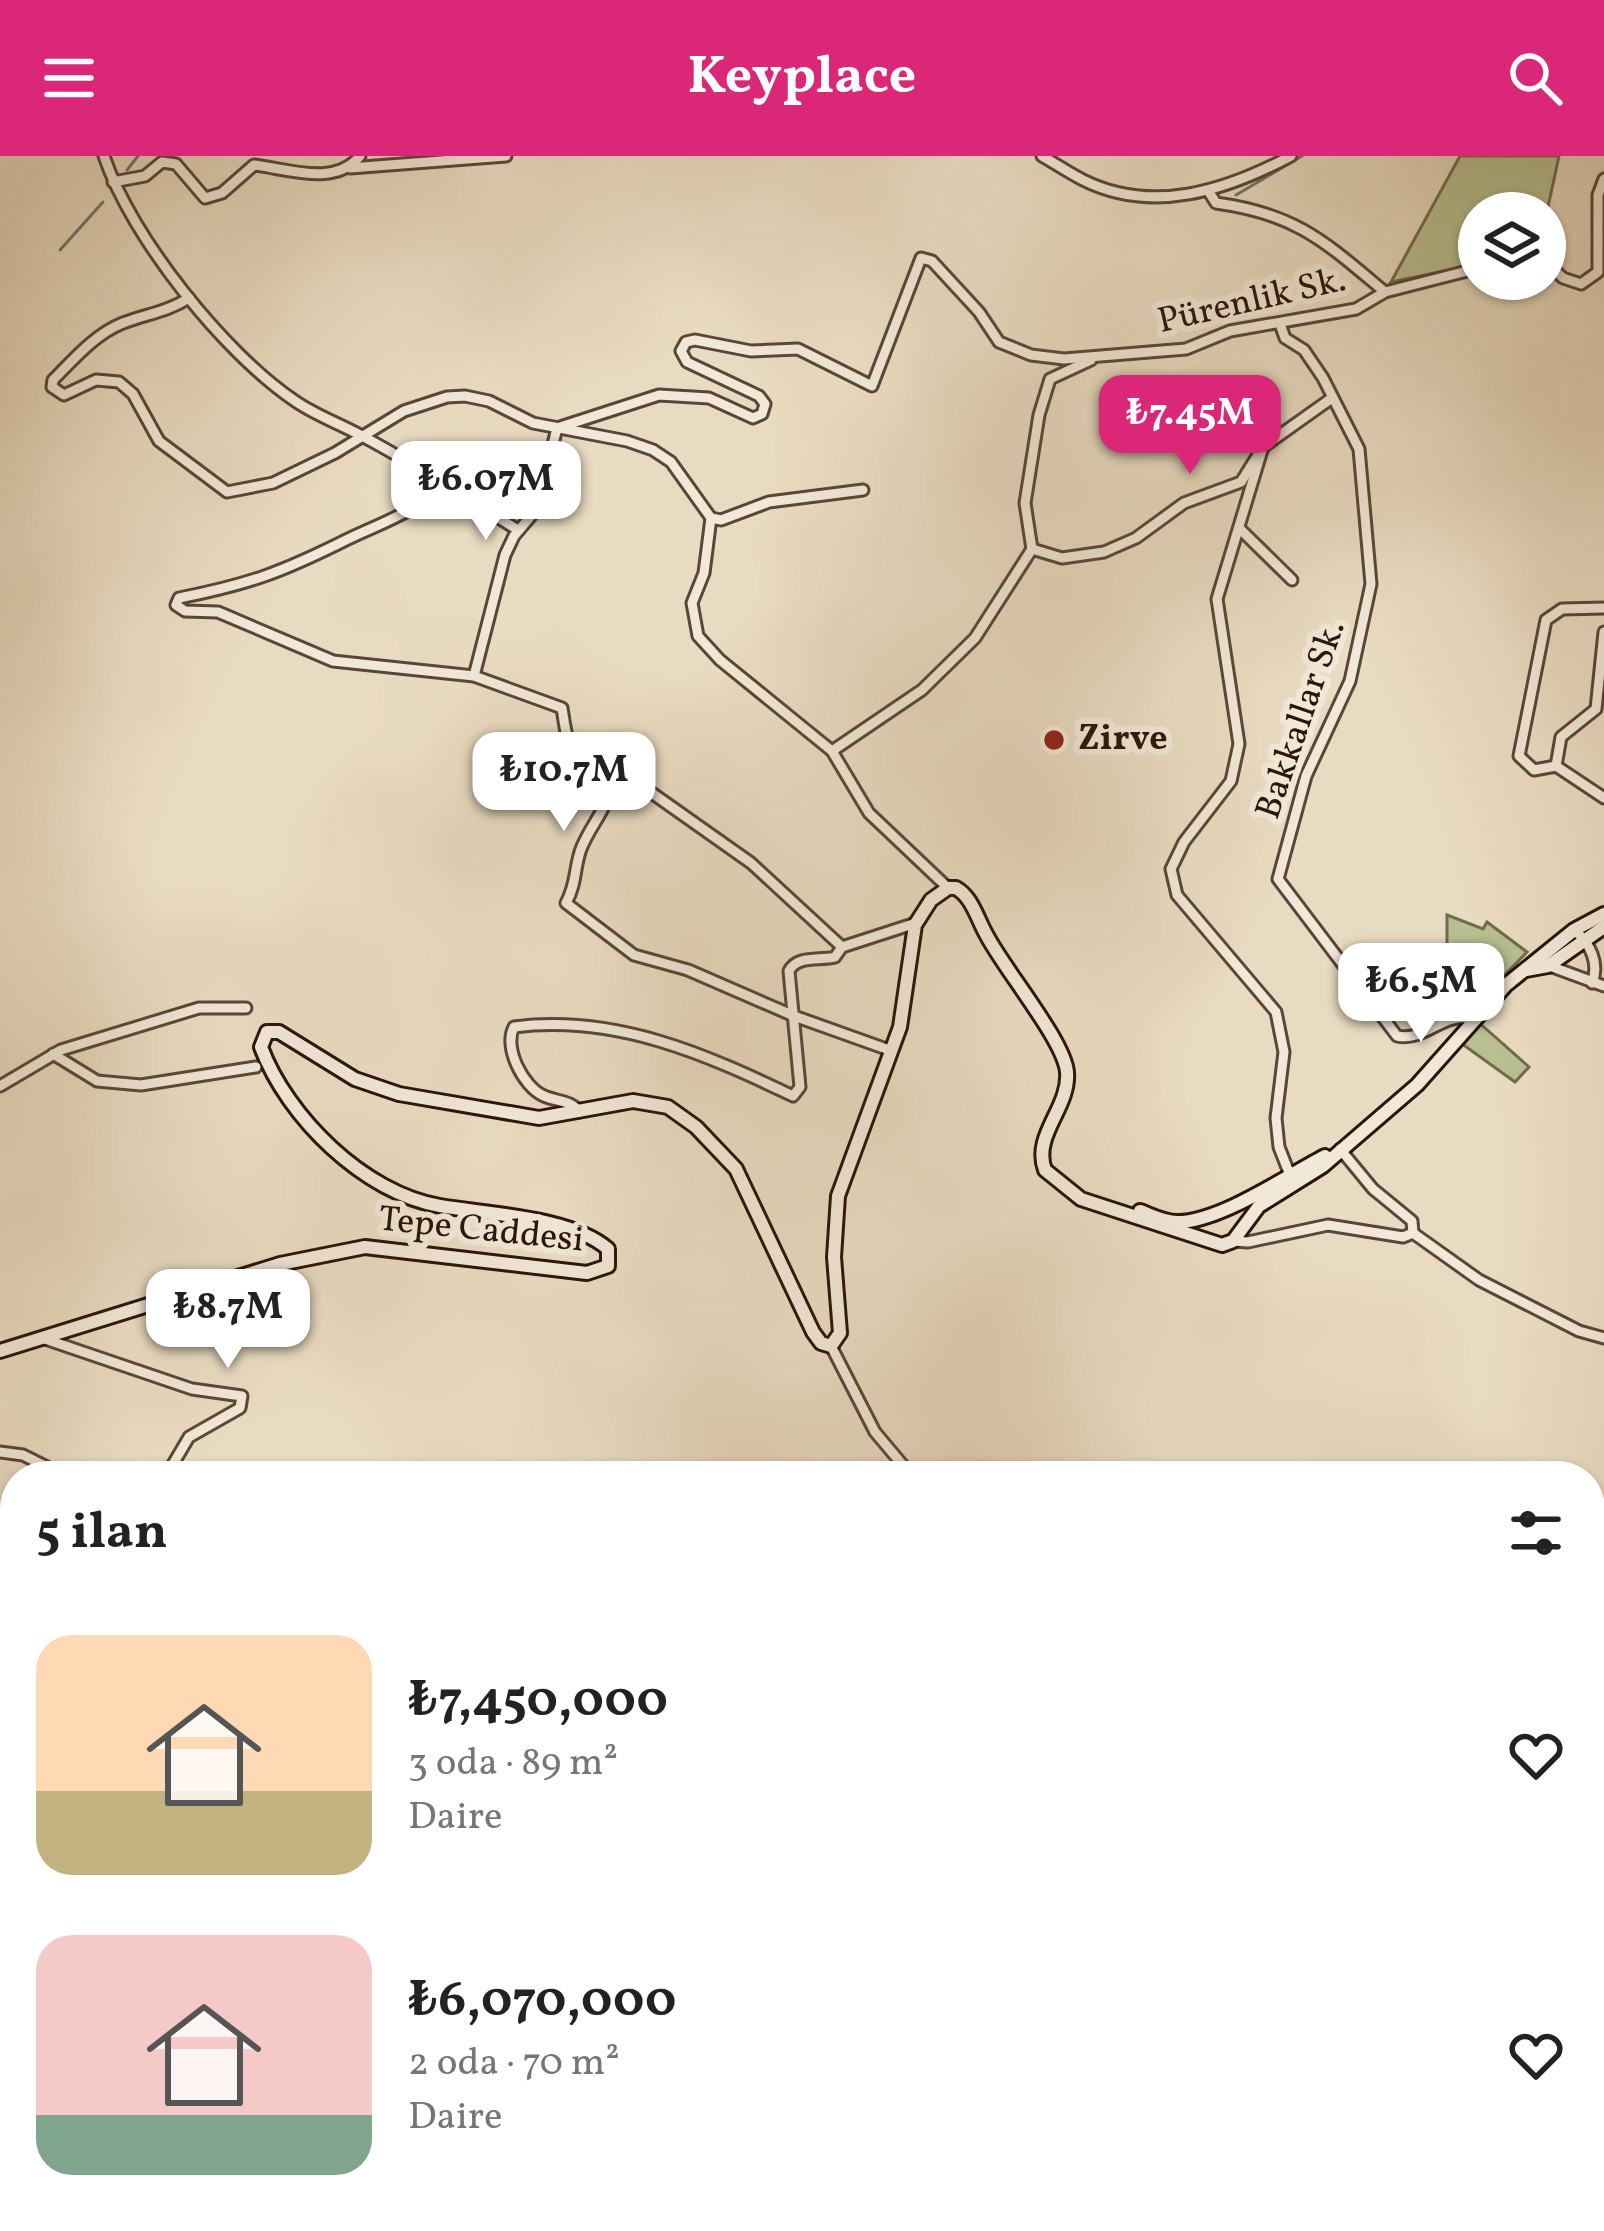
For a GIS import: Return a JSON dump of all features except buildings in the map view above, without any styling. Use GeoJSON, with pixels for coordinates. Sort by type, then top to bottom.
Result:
{"type":"FeatureCollection","features":[{"type":"Feature","properties":{"kind":"street"},"geometry":{"type":"LineString","coordinates":[[104,156],[117,195],[189,298],[270,382],[317,415],[361,435],[518,530]]}},
{"type":"Feature","properties":{"kind":"street"},"geometry":{"type":"LineString","coordinates":[[350,168],[359,156]]}},
{"type":"Feature","properties":{"kind":"street"},"geometry":{"type":"LineString","coordinates":[[113,182],[145,176],[162,162],[176,164],[205,198],[222,193],[254,165],[332,175],[350,168],[506,156]]}},
{"type":"Feature","properties":{"kind":"street"},"geometry":{"type":"LineString","coordinates":[[1042,156],[1086,182],[1154,198],[1209,192],[1291,156]]}},
{"type":"Feature","properties":{"kind":"street"},"geometry":{"type":"LineString","coordinates":[[1566,279],[1582,284],[1598,272],[1598,195],[1604,179]]}},
{"type":"Feature","properties":{"kind":"street"},"geometry":{"type":"LineString","coordinates":[[1209,192],[1216,203],[1276,216],[1306,230],[1385,292]]}},
{"type":"Feature","properties":{"kind":"street","name":"Pürenlik Sk."},"geometry":{"type":"LineString","coordinates":[[557,428],[659,395],[709,398],[753,418],[762,414],[765,404],[759,396],[687,362],[681,351],[686,342],[695,340],[751,351],[798,349],[872,386],[921,258],[932,261],[979,312],[999,342],[1031,355],[1096,358],[1186,349],[1230,331],[1356,310],[1385,292],[1458,273]]}},
{"type":"Feature","properties":{"kind":"street"},"geometry":{"type":"LineString","coordinates":[[189,298],[101,335],[53,380],[54,391],[64,395],[96,380],[119,382],[133,394],[159,440],[227,492],[273,483],[404,412],[465,396],[489,400],[520,419],[627,441],[663,454],[711,518],[721,520],[769,502],[863,490]]}},
{"type":"Feature","properties":{"kind":"street","name":"Bakkallar Sk."},"geometry":{"type":"LineString","coordinates":[[1280,325],[1285,338],[1304,350],[1359,449],[1372,584],[1350,681],[1306,776],[1277,879],[1397,1036],[1410,1038],[1453,1016],[1473,1019]]}},
{"type":"Feature","properties":{"kind":"street"},"geometry":{"type":"LineString","coordinates":[[832,751],[922,689],[975,638],[1032,549],[1025,503],[1039,415],[1050,379],[1096,358]]}},
{"type":"Feature","properties":{"kind":"street"},"geometry":{"type":"LineString","coordinates":[[1032,549],[1062,558],[1104,552],[1136,538],[1184,503],[1241,482],[1263,447],[1332,398]]}},
{"type":"Feature","properties":{"kind":"street"},"geometry":{"type":"LineString","coordinates":[[474,676],[505,555],[540,499],[557,428]]}},
{"type":"Feature","properties":{"kind":"street"},"geometry":{"type":"LineString","coordinates":[[1263,447],[1217,599],[1238,744],[1232,781],[1184,842],[1171,869],[1177,895],[1276,1012],[1284,1052],[1276,1086],[1276,1118],[1279,1147],[1290,1174]]}},
{"type":"Feature","properties":{"kind":"street"},"geometry":{"type":"LineString","coordinates":[[442,483],[392,521],[302,564],[253,583],[179,598],[176,605],[185,611],[218,612],[333,662],[474,676],[562,708],[572,756],[590,772],[642,786],[751,863],[842,946]]}},
{"type":"Feature","properties":{"kind":"street"},"geometry":{"type":"LineString","coordinates":[[711,518],[704,573],[692,603],[698,636],[720,660],[832,751],[869,813],[948,889]]}},
{"type":"Feature","properties":{"kind":"street"},"geometry":{"type":"LineString","coordinates":[[1239,528],[1292,580]]}},
{"type":"Feature","properties":{"kind":"street"},"geometry":{"type":"LineString","coordinates":[[1604,608],[1562,609],[1543,626],[1519,756],[1534,770],[1556,766],[1604,799]]}},
{"type":"Feature","properties":{"kind":"street"},"geometry":{"type":"LineString","coordinates":[[1556,766],[1561,737],[1600,710],[1604,632]]}},
{"type":"Feature","properties":{"kind":"street"},"geometry":{"type":"LineString","coordinates":[[612,779],[608,804],[582,846],[576,884],[566,903],[634,955],[688,970],[794,1016],[892,1051]]}},
{"type":"Feature","properties":{"kind":"street"},"geometry":{"type":"LineString","coordinates":[[899,1461],[875,1432],[831,1346],[840,1334],[834,1257],[838,1196],[892,1051],[905,1003],[916,923],[931,900],[948,889],[962,890],[1066,1065],[1064,1101],[1042,1151],[1046,1170],[1081,1199],[1222,1245],[1236,1236],[1259,1206],[1323,1166],[1417,1085],[1473,1019],[1525,970],[1604,927]]}},
{"type":"Feature","properties":{"kind":"street"},"geometry":{"type":"LineString","coordinates":[[1545,962],[1574,930],[1604,914]]}},
{"type":"Feature","properties":{"kind":"street"},"geometry":{"type":"LineString","coordinates":[[580,1112],[572,1103],[543,1096],[532,1088],[509,1046],[514,1027],[605,1026],[706,1054],[793,1096],[800,1087],[792,964],[835,957],[842,946],[916,923]]}},
{"type":"Feature","properties":{"kind":"street"},"geometry":{"type":"LineString","coordinates":[[1574,930],[1586,940],[1598,985]]}},
{"type":"Feature","properties":{"kind":"street"},"geometry":{"type":"LineString","coordinates":[[1545,962],[1598,985]]}},
{"type":"Feature","properties":{"kind":"street"},"geometry":{"type":"LineString","coordinates":[[0,1087],[53,1054],[199,1008],[247,1007]]}},
{"type":"Feature","properties":{"kind":"street","name":"Tepe Caddesi"},"geometry":{"type":"LineString","coordinates":[[0,1352],[280,1264],[365,1247],[587,1274],[608,1266],[608,1249],[595,1240],[508,1214],[428,1204],[389,1188],[342,1156],[307,1125],[278,1080],[261,1047],[267,1032],[279,1032],[339,1070],[399,1094],[539,1118],[633,1101],[660,1103],[712,1142],[745,1184],[813,1332],[821,1343],[831,1346]]}},
{"type":"Feature","properties":{"kind":"street"},"geometry":{"type":"LineString","coordinates":[[53,1054],[97,1082],[141,1085],[256,1067]]}},
{"type":"Feature","properties":{"kind":"street"},"geometry":{"type":"LineString","coordinates":[[1209,1243],[1204,1226],[1213,1212],[1339,1148]]}},
{"type":"Feature","properties":{"kind":"street"},"geometry":{"type":"LineString","coordinates":[[1339,1148],[1373,1189],[1412,1221],[1413,1233],[1479,1280],[1579,1331],[1604,1338]]}},
{"type":"Feature","properties":{"kind":"street"},"geometry":{"type":"LineString","coordinates":[[1059,1183],[1168,1221],[1224,1210],[1234,1215],[1236,1236]]}},
{"type":"Feature","properties":{"kind":"street"},"geometry":{"type":"LineString","coordinates":[[1236,1236],[1248,1242],[1328,1225],[1402,1237],[1413,1233]]}},
{"type":"Feature","properties":{"kind":"street"},"geometry":{"type":"LineString","coordinates":[[41,1338],[192,1389],[242,1396],[240,1408],[189,1437],[175,1461]]}},
{"type":"Feature","properties":{"kind":"street"},"geometry":{"type":"LineString","coordinates":[[0,1452],[39,1461]]}},
{"type":"Feature","properties":{"kind":"green space"},"geometry":{"type":"Polygon","coordinates":[[[1460,156],[1559,156],[1551,192],[1458,192],[1458,268],[1391,282],[1460,156]]]}},
{"type":"Feature","properties":{"kind":"green space"},"geometry":{"type":"Polygon","coordinates":[[[1447,915],[1483,929],[1487,922],[1527,952],[1485,995],[1447,976],[1447,915]]]}},
{"type":"Feature","properties":{"kind":"green space"},"geometry":{"type":"Polygon","coordinates":[[[1476,1020],[1529,1067],[1515,1082],[1458,1041],[1476,1020]]]}},
{"type":"Feature","properties":{"kind":"waterway"},"geometry":{"type":"LineString","coordinates":[[127,170],[138,156]]}},
{"type":"Feature","properties":{"kind":"waterway"},"geometry":{"type":"LineString","coordinates":[[1236,195],[1302,156]]}},
{"type":"Feature","properties":{"kind":"waterway"},"geometry":{"type":"LineString","coordinates":[[60,250],[103,202]]}},
{"type":"Feature","properties":{"kind":"place","name":"Zirve"},"geometry":{"type":"Point","coordinates":[1054,740]}}]}
